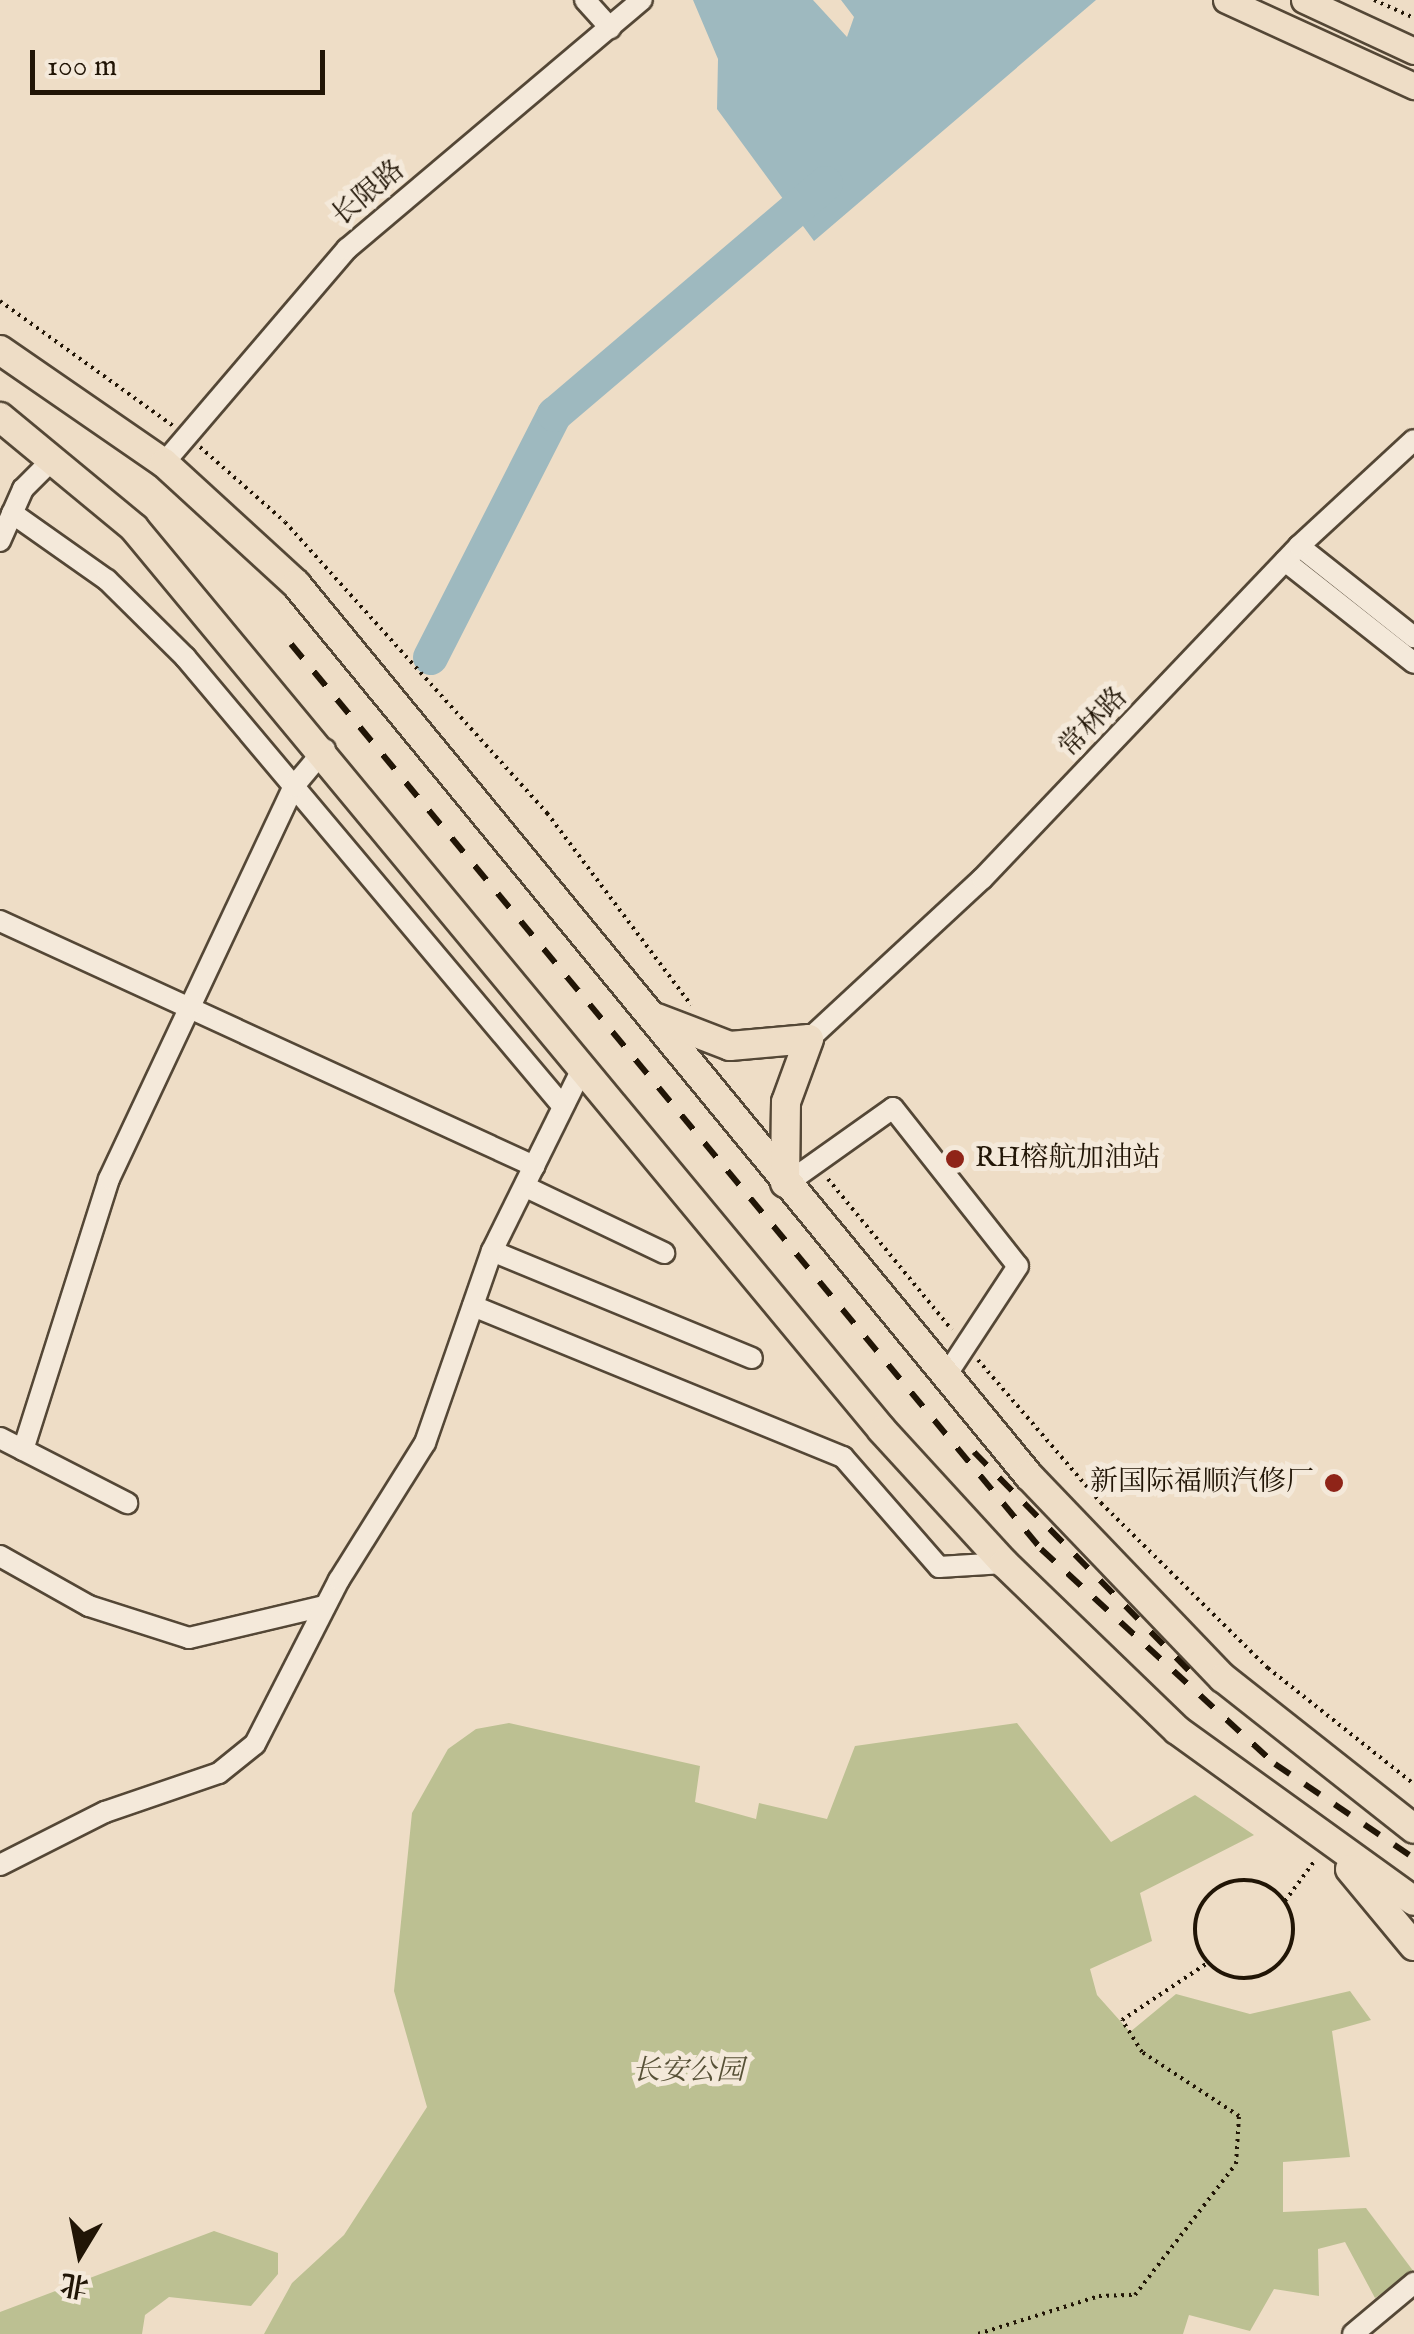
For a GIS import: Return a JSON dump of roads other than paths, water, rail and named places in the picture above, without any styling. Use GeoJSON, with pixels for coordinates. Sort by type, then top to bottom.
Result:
{"type":"FeatureCollection","features":[{"type":"Feature","properties":{"kind":"highway"},"geometry":{"type":"LineString","coordinates":[[0,350],[164,463],[296,584],[945,1377],[1223,1678],[1352,1786],[1414,1828]]}},
{"type":"Feature","properties":{"kind":"highway"},"geometry":{"type":"LineString","coordinates":[[0,418],[54,458],[134,528],[325,748],[882,1430],[1004,1564],[1176,1730],[1326,1842],[1414,1901]]}},
{"type":"Feature","properties":{"kind":"highway"},"geometry":{"type":"LineString","coordinates":[[645,1011],[730,1046],[808,1039],[786,1102],[786,1184]]}},
{"type":"Feature","properties":{"kind":"highway"},"geometry":{"type":"LineString","coordinates":[[1352,1786],[1414,1803]]}},
{"type":"Feature","properties":{"kind":"highway"},"geometry":{"type":"LineString","coordinates":[[1326,1842],[1414,1946]]}},
{"type":"Feature","properties":{"kind":"main road"},"geometry":{"type":"LineString","coordinates":[[1226,0],[1414,86]]}},
{"type":"Feature","properties":{"kind":"main road"},"geometry":{"type":"LineString","coordinates":[[1304,0],[1414,51]]}},
{"type":"Feature","properties":{"kind":"street"},"geometry":{"type":"LineString","coordinates":[[584,0],[610,28]]}},
{"type":"Feature","properties":{"kind":"street","name":"长限路"},"geometry":{"type":"LineString","coordinates":[[164,463],[347,249],[642,0]]}},
{"type":"Feature","properties":{"kind":"street","name":"常林路"},"geometry":{"type":"LineString","coordinates":[[808,1039],[982,880],[1292,554],[1414,440]]}},
{"type":"Feature","properties":{"kind":"street"},"geometry":{"type":"LineString","coordinates":[[0,541],[12,513],[54,458]]}},
{"type":"Feature","properties":{"kind":"street"},"geometry":{"type":"LineString","coordinates":[[12,513],[131,601],[294,786],[560,1103]]}},
{"type":"Feature","properties":{"kind":"street"},"geometry":{"type":"LineString","coordinates":[[1292,554],[1414,637]]}},
{"type":"Feature","properties":{"kind":"street"},"geometry":{"type":"LineString","coordinates":[[1292,554],[1414,663]]}},
{"type":"Feature","properties":{"kind":"street"},"geometry":{"type":"LineString","coordinates":[[23,1450],[109,1179],[185,1006],[294,786],[325,748]]}},
{"type":"Feature","properties":{"kind":"street"},"geometry":{"type":"LineString","coordinates":[[0,920],[534,1166]]}},
{"type":"Feature","properties":{"kind":"street"},"geometry":{"type":"LineString","coordinates":[[0,1865],[105,1812],[240,1762],[324,1606],[424,1443],[492,1251],[528,1188],[560,1103],[583,1067]]}},
{"type":"Feature","properties":{"kind":"street"},"geometry":{"type":"LineString","coordinates":[[786,1184],[892,1108],[1018,1266],[945,1377]]}},
{"type":"Feature","properties":{"kind":"street"},"geometry":{"type":"LineString","coordinates":[[528,1188],[664,1254]]}},
{"type":"Feature","properties":{"kind":"street"},"geometry":{"type":"LineString","coordinates":[[492,1251],[752,1358]]}},
{"type":"Feature","properties":{"kind":"street"},"geometry":{"type":"LineString","coordinates":[[473,1306],[843,1457],[939,1566],[1004,1564]]}},
{"type":"Feature","properties":{"kind":"street"},"geometry":{"type":"LineString","coordinates":[[0,1438],[127,1503]]}},
{"type":"Feature","properties":{"kind":"street"},"geometry":{"type":"LineString","coordinates":[[0,1556],[90,1606],[171,1635],[324,1606]]}},
{"type":"Feature","properties":{"kind":"street"},"geometry":{"type":"LineString","coordinates":[[1353,2334],[1414,2284]]}},
{"type":"Feature","properties":{"kind":"water"},"geometry":{"type":"Polygon","coordinates":[[[693,0],[813,0],[847,37],[854,17],[841,0],[1096,0],[814,241],[717,109],[718,59],[693,0]]]}},
{"type":"Feature","properties":{"kind":"waterway"},"geometry":{"type":"LineString","coordinates":[[430,657],[554,414],[825,183]]}},
{"type":"Feature","properties":{"kind":"railway"},"geometry":{"type":"LineString","coordinates":[[291,644],[1041,1549],[1275,1764],[1414,1858]]}},
{"type":"Feature","properties":{"kind":"railway"},"geometry":{"type":"LineString","coordinates":[[974,1452],[1195,1677]]}},
{"type":"Feature","properties":{"kind":"place","name":"RH榕航加油站"},"geometry":{"type":"Point","coordinates":[955,1159]}},
{"type":"Feature","properties":{"kind":"place","name":"新国际福顺汽修厂"},"geometry":{"type":"Point","coordinates":[1334,1483]}},
{"type":"Feature","properties":{"kind":"park label","name":"长安公园"},"geometry":{"type":"Point","coordinates":[688,2072]}}]}
